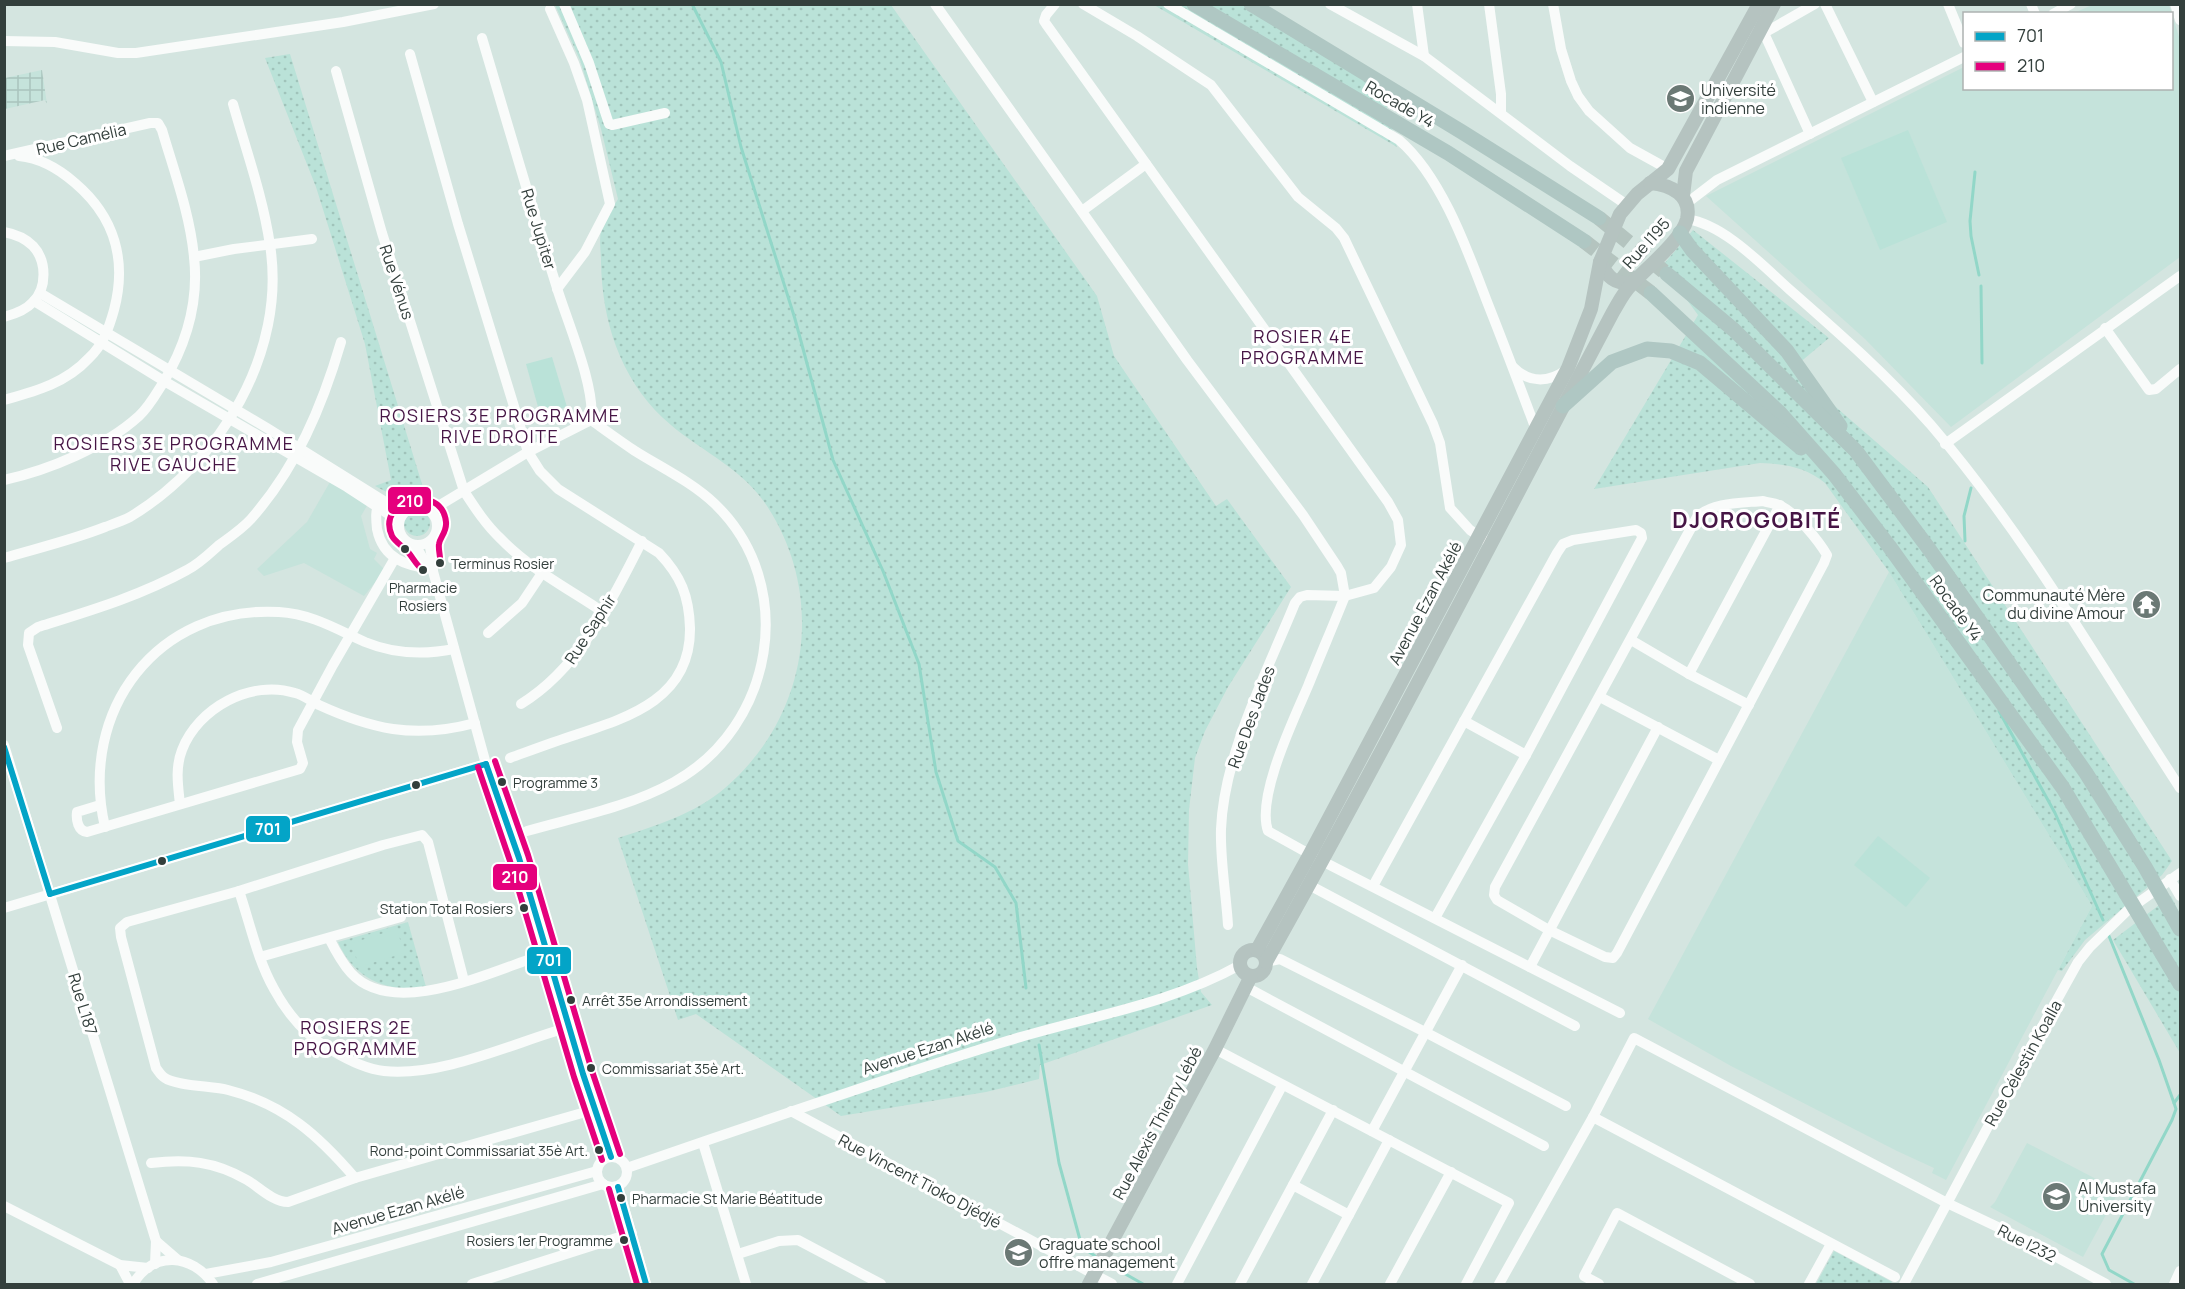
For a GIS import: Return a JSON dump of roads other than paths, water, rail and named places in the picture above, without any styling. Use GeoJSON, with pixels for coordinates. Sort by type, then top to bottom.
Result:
{"type":"FeatureCollection","features":[{"type":"Feature","properties":{"kind":"highway","name":"Rocade Y4"},"geometry":{"type":"LineString","coordinates":[[1194,4],[1448,153],[1584,241]]}},
{"type":"Feature","properties":{"kind":"highway","name":"Rocade Y4"},"geometry":{"type":"LineString","coordinates":[[1251,4],[1599,218]]}},
{"type":"Feature","properties":{"kind":"highway"},"geometry":{"type":"LineString","coordinates":[[1683,226],[1692,250],[1787,351],[1831,410],[1856,451]]}},
{"type":"Feature","properties":{"kind":"highway","name":"Rocade Y4"},"geometry":{"type":"LineString","coordinates":[[1667,274],[1734,330],[1856,451],[1890,494],[2062,738],[2145,867],[2181,929]]}},
{"type":"Feature","properties":{"kind":"highway","name":"Rocade Y4"},"geometry":{"type":"LineString","coordinates":[[1651,293],[1780,413],[1834,474],[1889,546],[2063,788],[2181,984]]}},
{"type":"Feature","properties":{"kind":"highway"},"geometry":{"type":"LineString","coordinates":[[1563,406],[1612,362],[1647,350],[1671,351],[1700,363],[1834,474]]}},
{"type":"Feature","properties":{"kind":"main road","name":"Rue I195"},"geometry":{"type":"LineString","coordinates":[[1759,4],[1757,31],[1686,171],[1683,226],[1655,261],[1631,284],[1618,284],[1606,274],[1600,262],[1620,214],[1627,204],[1668,169],[1757,31],[1774,4]]}},
{"type":"Feature","properties":{"kind":"main road"},"geometry":{"type":"LineString","coordinates":[[1650,183],[1674,189],[1685,199]]}},
{"type":"Feature","properties":{"kind":"main road","name":"Avenue Ezan Akélé"},"geometry":{"type":"LineString","coordinates":[[1266,962],[1309,885],[1316,858],[1535,427],[1568,368],[1592,309],[1600,262]]}},
{"type":"Feature","properties":{"kind":"main road","name":"Avenue Ezan Akélé"},"geometry":{"type":"LineString","coordinates":[[1257,950],[1316,858],[1492,545],[1563,406],[1631,284]]}},
{"type":"Feature","properties":{"kind":"main road"},"geometry":{"type":"LineString","coordinates":[[1257,950],[1266,962],[1261,973],[1249,981],[1240,965],[1244,953],[1257,950]]}},
{"type":"Feature","properties":{"kind":"main road","name":"Rue Alexis Thierry Lébé"},"geometry":{"type":"LineString","coordinates":[[1091,1280],[1249,981]]}},
{"type":"Feature","properties":{"kind":"street"},"geometry":{"type":"LineString","coordinates":[[4,41],[55,42],[118,53],[135,53],[343,22],[434,4]]}},
{"type":"Feature","properties":{"kind":"street"},"geometry":{"type":"LineString","coordinates":[[564,4],[589,63],[609,123],[612,125],[665,113]]}},
{"type":"Feature","properties":{"kind":"street"},"geometry":{"type":"LineString","coordinates":[[935,4],[1187,360],[1303,515],[1341,573],[1345,596],[1276,762],[1266,808],[1265,822],[1268,831],[1316,858],[1620,1013]]}},
{"type":"Feature","properties":{"kind":"street","name":"Rue Des Jades"},"geometry":{"type":"LineString","coordinates":[[1055,4],[1044,21],[1394,511],[1401,534],[1401,545],[1391,567],[1374,588],[1345,596],[1307,595],[1300,597],[1295,603],[1236,748],[1225,794],[1221,830],[1228,925]]}},
{"type":"Feature","properties":{"kind":"street"},"geometry":{"type":"LineString","coordinates":[[1083,4],[1137,36],[1211,85],[1298,197],[1336,228],[1344,238],[1433,424],[1440,443],[1450,508],[1456,517],[1492,545]]}},
{"type":"Feature","properties":{"kind":"street"},"geometry":{"type":"LineString","coordinates":[[1168,4],[1399,140],[1412,152],[1424,168],[1459,230],[1535,427]]}},
{"type":"Feature","properties":{"kind":"street"},"geometry":{"type":"LineString","coordinates":[[1330,4],[1424,56],[1570,166],[1627,204]]}},
{"type":"Feature","properties":{"kind":"street"},"geometry":{"type":"LineString","coordinates":[[1417,4],[1424,56]]}},
{"type":"Feature","properties":{"kind":"street"},"geometry":{"type":"LineString","coordinates":[[1489,4],[1501,94],[1501,113]]}},
{"type":"Feature","properties":{"kind":"street"},"geometry":{"type":"LineString","coordinates":[[1553,4],[1561,49],[1578,96],[1589,111],[1630,148],[1668,169]]}},
{"type":"Feature","properties":{"kind":"street"},"geometry":{"type":"LineString","coordinates":[[1810,134],[1757,31],[1815,4]]}},
{"type":"Feature","properties":{"kind":"street"},"geometry":{"type":"LineString","coordinates":[[1825,4],[1873,102]]}},
{"type":"Feature","properties":{"kind":"street"},"geometry":{"type":"LineString","coordinates":[[1948,4],[1963,38]]}},
{"type":"Feature","properties":{"kind":"street"},"geometry":{"type":"LineString","coordinates":[[2057,12],[2071,4]]}},
{"type":"Feature","properties":{"kind":"street"},"geometry":{"type":"LineString","coordinates":[[2175,4],[2181,20]]}},
{"type":"Feature","properties":{"kind":"street"},"geometry":{"type":"LineString","coordinates":[[550,9],[574,63],[586,100],[610,204],[585,252],[557,288]]}},
{"type":"Feature","properties":{"kind":"street","name":"Rue Jupiter"},"geometry":{"type":"LineString","coordinates":[[482,38],[588,386],[592,409],[591,420]]}},
{"type":"Feature","properties":{"kind":"street"},"geometry":{"type":"LineString","coordinates":[[410,54],[528,452],[540,471],[558,489],[659,553],[673,568],[684,590],[689,613],[690,638],[686,656],[674,680],[661,696],[621,720],[510,758]]}},
{"type":"Feature","properties":{"kind":"street"},"geometry":{"type":"LineString","coordinates":[[1685,199],[1717,180],[1963,58]]}},
{"type":"Feature","properties":{"kind":"street","name":"Rue Vénus"},"geometry":{"type":"LineString","coordinates":[[336,70],[382,232],[465,491],[481,516],[502,540],[542,573],[603,612]]}},
{"type":"Feature","properties":{"kind":"street"},"geometry":{"type":"LineString","coordinates":[[4,558],[83,535],[128,518],[184,477],[217,438],[251,380],[266,334],[271,307],[270,244],[233,104]]}},
{"type":"Feature","properties":{"kind":"street","name":"Rue Camélia"},"geometry":{"type":"LineString","coordinates":[[9,156],[158,123],[191,231],[194,257]]}},
{"type":"Feature","properties":{"kind":"street"},"geometry":{"type":"LineString","coordinates":[[4,400],[44,389],[64,379],[91,357],[107,332],[118,294],[120,274],[117,249],[109,225],[99,207],[68,177],[48,164],[32,157],[9,156]]}},
{"type":"Feature","properties":{"kind":"street"},"geometry":{"type":"LineString","coordinates":[[1082,211],[1146,164]]}},
{"type":"Feature","properties":{"kind":"street"},"geometry":{"type":"LineString","coordinates":[[1683,226],[1697,221],[1712,227],[1747,252],[1865,358],[1931,426],[2012,529],[2051,584],[2181,788]]}},
{"type":"Feature","properties":{"kind":"street"},"geometry":{"type":"LineString","coordinates":[[4,232],[21,236],[34,247],[42,261],[44,278],[37,297],[14,314],[4,317]]}},
{"type":"Feature","properties":{"kind":"street"},"geometry":{"type":"LineString","coordinates":[[4,480],[90,449],[118,433],[141,415],[171,371],[188,327],[194,302],[196,274],[194,257],[312,239]]}},
{"type":"Feature","properties":{"kind":"street"},"geometry":{"type":"LineString","coordinates":[[1945,444],[2181,276]]}},
{"type":"Feature","properties":{"kind":"street"},"geometry":{"type":"LineString","coordinates":[[37,297],[107,332],[171,371],[232,414]]}},
{"type":"Feature","properties":{"kind":"street"},"geometry":{"type":"LineString","coordinates":[[37,297],[102,343],[164,381],[232,414],[401,517]]}},
{"type":"Feature","properties":{"kind":"street"},"geometry":{"type":"LineString","coordinates":[[2105,328],[2149,390],[2156,389],[2181,369]]}},
{"type":"Feature","properties":{"kind":"street"},"geometry":{"type":"LineString","coordinates":[[57,728],[28,645],[29,633],[38,627],[127,598],[190,569],[250,521],[279,484],[316,416],[330,381],[341,342]]}},
{"type":"Feature","properties":{"kind":"street"},"geometry":{"type":"LineString","coordinates":[[1513,367],[1520,374],[1544,380],[1556,377],[1568,368]]}},
{"type":"Feature","properties":{"kind":"street"},"geometry":{"type":"LineString","coordinates":[[430,511],[528,452],[591,420],[634,450],[698,489],[715,504],[730,522],[749,553],[757,572],[765,602],[766,631],[758,681],[747,707],[717,748],[698,766],[674,782],[641,797],[527,831]]}},
{"type":"Feature","properties":{"kind":"street"},"geometry":{"type":"LineString","coordinates":[[1763,501],[1780,505],[1793,515],[1827,555],[1613,958],[1605,957],[1549,930],[1497,900],[1494,890],[1631,640],[1697,517],[1703,512],[1763,501]]}},
{"type":"Feature","properties":{"kind":"street"},"geometry":{"type":"LineString","coordinates":[[379,503],[376,517],[381,543],[395,558],[413,567],[432,567]]}},
{"type":"Feature","properties":{"kind":"street"},"geometry":{"type":"LineString","coordinates":[[1689,674],[1780,505]]}},
{"type":"Feature","properties":{"kind":"street"},"geometry":{"type":"LineString","coordinates":[[412,507],[421,507],[430,511],[436,518],[438,527],[435,535],[429,542],[415,545],[405,541],[399,532],[401,517],[412,507]]}},
{"type":"Feature","properties":{"kind":"street"},"geometry":{"type":"LineString","coordinates":[[1373,886],[1563,544],[1573,540],[1636,530],[1641,533],[1642,538],[1526,755],[1435,918]]}},
{"type":"Feature","properties":{"kind":"street","name":"Rue Saphir"},"geometry":{"type":"LineString","coordinates":[[521,704],[538,694],[582,646],[642,541]]}},
{"type":"Feature","properties":{"kind":"street"},"geometry":{"type":"LineString","coordinates":[[429,542],[432,567],[486,764],[548,952],[583,1074],[611,1157]]}},
{"type":"Feature","properties":{"kind":"street"},"geometry":{"type":"LineString","coordinates":[[415,545],[424,560],[432,567]]}},
{"type":"Feature","properties":{"kind":"street"},"geometry":{"type":"LineString","coordinates":[[100,805],[80,810],[76,814],[82,831],[87,832],[105,827],[300,769],[303,763],[297,736],[313,702],[395,558]]}},
{"type":"Feature","properties":{"kind":"street"},"geometry":{"type":"LineString","coordinates":[[489,633],[522,603],[542,573]]}},
{"type":"Feature","properties":{"kind":"street"},"geometry":{"type":"LineString","coordinates":[[105,827],[100,805],[102,754],[111,714],[145,662],[179,635],[219,619],[250,613],[280,612],[317,619],[367,643],[398,651],[425,653],[454,649]]}},
{"type":"Feature","properties":{"kind":"street"},"geometry":{"type":"LineString","coordinates":[[1631,640],[1749,705]]}},
{"type":"Feature","properties":{"kind":"street"},"geometry":{"type":"LineString","coordinates":[[180,804],[177,773],[182,750],[191,732],[213,709],[238,696],[260,690],[296,693],[362,723],[394,729],[456,728],[475,723]]}},
{"type":"Feature","properties":{"kind":"street"},"geometry":{"type":"LineString","coordinates":[[1600,697],[1719,760]]}},
{"type":"Feature","properties":{"kind":"street"},"geometry":{"type":"LineString","coordinates":[[1464,721],[1526,755]]}},
{"type":"Feature","properties":{"kind":"street"},"geometry":{"type":"LineString","coordinates":[[1530,967],[1658,727]]}},
{"type":"Feature","properties":{"kind":"street","name":"Rue L187"},"geometry":{"type":"LineString","coordinates":[[4,745],[156,1241],[151,1266]]}},
{"type":"Feature","properties":{"kind":"street"},"geometry":{"type":"LineString","coordinates":[[4,908],[486,764]]}},
{"type":"Feature","properties":{"kind":"street"},"geometry":{"type":"LineString","coordinates":[[355,1178],[312,1132],[262,1101],[230,1090],[171,1082],[162,1077],[156,1068],[120,937],[120,928],[127,922],[239,891],[393,842],[422,836],[425,837],[429,847],[464,981]]}},
{"type":"Feature","properties":{"kind":"street","name":"Rue Célestin Koalla"},"geometry":{"type":"LineString","coordinates":[[1904,1284],[2078,962],[2090,946],[2128,910],[2181,873]]}},
{"type":"Feature","properties":{"kind":"street"},"geometry":{"type":"LineString","coordinates":[[2170,879],[2181,896]]}},
{"type":"Feature","properties":{"kind":"street"},"geometry":{"type":"LineString","coordinates":[[1309,885],[1575,1026]]}},
{"type":"Feature","properties":{"kind":"street"},"geometry":{"type":"LineString","coordinates":[[239,891],[260,957],[273,988],[288,1012],[303,1029],[353,1062],[382,1070],[409,1072],[434,1068],[569,1027]]}},
{"type":"Feature","properties":{"kind":"street"},"geometry":{"type":"LineString","coordinates":[[260,957],[401,917]]}},
{"type":"Feature","properties":{"kind":"street"},"geometry":{"type":"LineString","coordinates":[[328,938],[352,974],[369,986],[388,992],[431,991],[548,952]]}},
{"type":"Feature","properties":{"kind":"street"},"geometry":{"type":"LineString","coordinates":[[1266,962],[1280,959],[1566,1106]]}},
{"type":"Feature","properties":{"kind":"street","name":"Avenue Ezan Akélé"},"geometry":{"type":"LineString","coordinates":[[627,1168],[895,1075],[1009,1040],[1164,998],[1202,984],[1240,965]]}},
{"type":"Feature","properties":{"kind":"street"},"geometry":{"type":"LineString","coordinates":[[1372,1131],[1462,965]]}},
{"type":"Feature","properties":{"kind":"street"},"geometry":{"type":"LineString","coordinates":[[1249,981],[1404,1072],[1544,1146]]}},
{"type":"Feature","properties":{"kind":"street","name":"Rue I232"},"geometry":{"type":"LineString","coordinates":[[1593,1117],[1634,1038],[2106,1284]]}},
{"type":"Feature","properties":{"kind":"street"},"geometry":{"type":"LineString","coordinates":[[1215,1049],[1509,1203],[1466,1284]]}},
{"type":"Feature","properties":{"kind":"street"},"geometry":{"type":"LineString","coordinates":[[1177,1284],[1282,1086]]}},
{"type":"Feature","properties":{"kind":"street"},"geometry":{"type":"LineString","coordinates":[[150,1163],[179,1160],[202,1162],[227,1170],[283,1202],[293,1201],[355,1178],[596,1109]]}},
{"type":"Feature","properties":{"kind":"street"},"geometry":{"type":"LineString","coordinates":[[1240,1284],[1333,1110]]}},
{"type":"Feature","properties":{"kind":"street","name":"Rue Vincent Tioko Djédjé"},"geometry":{"type":"LineString","coordinates":[[791,1111],[1091,1280],[1112,1284]]}},
{"type":"Feature","properties":{"kind":"street"},"geometry":{"type":"LineString","coordinates":[[1500,1284],[1593,1117],[1894,1277]]}},
{"type":"Feature","properties":{"kind":"street"},"geometry":{"type":"LineString","coordinates":[[1312,1284],[1389,1140]]}},
{"type":"Feature","properties":{"kind":"street"},"geometry":{"type":"LineString","coordinates":[[703,1143],[746,1284]]}},
{"type":"Feature","properties":{"kind":"street"},"geometry":{"type":"LineString","coordinates":[[611,1157],[622,1161],[627,1168],[627,1177],[618,1186],[608,1187],[603,1184],[597,1171],[601,1163],[611,1157]]}},
{"type":"Feature","properties":{"kind":"street","name":"Avenue Ezan Akélé"},"geometry":{"type":"LineString","coordinates":[[206,1274],[271,1263],[597,1171]]}},
{"type":"Feature","properties":{"kind":"street"},"geometry":{"type":"LineString","coordinates":[[1390,1284],[1451,1172]]}},
{"type":"Feature","properties":{"kind":"street","name":"Avenue Ezan Akélé"},"geometry":{"type":"LineString","coordinates":[[258,1284],[603,1184]]}},
{"type":"Feature","properties":{"kind":"street"},"geometry":{"type":"LineString","coordinates":[[1293,1185],[1349,1215]]}},
{"type":"Feature","properties":{"kind":"street"},"geometry":{"type":"LineString","coordinates":[[618,1186],[646,1284]]}},
{"type":"Feature","properties":{"kind":"street"},"geometry":{"type":"LineString","coordinates":[[4,1206],[120,1264],[151,1266]]}},
{"type":"Feature","properties":{"kind":"street"},"geometry":{"type":"LineString","coordinates":[[1599,1284],[1584,1276],[1617,1213],[1750,1284]]}},
{"type":"Feature","properties":{"kind":"street"},"geometry":{"type":"LineString","coordinates":[[472,1284],[632,1233]]}},
{"type":"Feature","properties":{"kind":"street"},"geometry":{"type":"LineString","coordinates":[[738,1254],[779,1241],[798,1240],[881,1284]]}},
{"type":"Feature","properties":{"kind":"street"},"geometry":{"type":"LineString","coordinates":[[156,1241],[178,1260]]}},
{"type":"Feature","properties":{"kind":"street"},"geometry":{"type":"LineString","coordinates":[[1809,1284],[1831,1244]]}},
{"type":"Feature","properties":{"kind":"street"},"geometry":{"type":"LineString","coordinates":[[120,1264],[132,1284],[151,1266],[166,1260],[178,1260],[194,1265],[206,1274],[213,1284]]}},
{"type":"Feature","properties":{"kind":"street"},"geometry":{"type":"LineString","coordinates":[[2174,1284],[2181,1271]]}},
{"type":"Feature","properties":{"kind":"street"},"geometry":{"type":"LineString","coordinates":[[487,1284],[498,1277]]}},
{"type":"Feature","properties":{"kind":"waterway"},"geometry":{"type":"LineString","coordinates":[[692,4],[721,62],[741,147],[795,319],[833,460],[883,571],[919,664],[936,772],[958,841],[995,867],[1016,903],[1026,988]]}},
{"type":"Feature","properties":{"kind":"waterway"},"geometry":{"type":"LineString","coordinates":[[1975,172],[1970,221],[1979,275]]}},
{"type":"Feature","properties":{"kind":"waterway"},"geometry":{"type":"LineString","coordinates":[[1981,286],[1982,363]]}},
{"type":"Feature","properties":{"kind":"waterway"},"geometry":{"type":"LineString","coordinates":[[1965,541],[1964,516],[1971,488]]}},
{"type":"Feature","properties":{"kind":"waterway"},"geometry":{"type":"LineString","coordinates":[[1999,711],[2055,813],[2103,920]]}},
{"type":"Feature","properties":{"kind":"waterway"},"geometry":{"type":"LineString","coordinates":[[2109,936],[2159,1060],[2176,1109],[2102,1254],[2109,1270],[2134,1284]]}},
{"type":"Feature","properties":{"kind":"waterway"},"geometry":{"type":"LineString","coordinates":[[1039,1045],[1059,1163],[1082,1247],[1098,1258]]}},
{"type":"Feature","properties":{"kind":"waterway"},"geometry":{"type":"LineString","coordinates":[[2174,1103],[2180,1095]]}},
{"type":"Feature","properties":{"kind":"waterway"},"geometry":{"type":"LineString","coordinates":[[1106,1263],[1143,1284]]}},
{"type":"Feature","properties":{"kind":"tunnel"},"geometry":{"type":"LineString","coordinates":[[1599,218],[1667,274]]}},
{"type":"Feature","properties":{"kind":"tunnel"},"geometry":{"type":"LineString","coordinates":[[1584,241],[1651,293]]}},
{"type":"Feature","properties":{"kind":"place","name":"Université indienne"},"geometry":{"type":"Point","coordinates":[1680,99]}},
{"type":"Feature","properties":{"kind":"place","name":"Terminus Rosier"},"geometry":{"type":"Point","coordinates":[440,563]}},
{"type":"Feature","properties":{"kind":"place","name":"Pharmacie Rosiers"},"geometry":{"type":"Point","coordinates":[423,570]}},
{"type":"Feature","properties":{"kind":"place","name":"Communauté Mère du divine Amour"},"geometry":{"type":"Point","coordinates":[2146,604]}},
{"type":"Feature","properties":{"kind":"place","name":"Programme 3"},"geometry":{"type":"Point","coordinates":[502,782]}},
{"type":"Feature","properties":{"kind":"place","name":"Station Total Rosiers"},"geometry":{"type":"Point","coordinates":[524,908]}},
{"type":"Feature","properties":{"kind":"place","name":"Arrêt 35e Arrondissement"},"geometry":{"type":"Point","coordinates":[571,1000]}},
{"type":"Feature","properties":{"kind":"place","name":"Commissariat 35è Art."},"geometry":{"type":"Point","coordinates":[591,1068]}},
{"type":"Feature","properties":{"kind":"place","name":"Rond-point Commissariat 35è Art."},"geometry":{"type":"Point","coordinates":[599,1150]}},
{"type":"Feature","properties":{"kind":"place","name":"Al Mustafa University"},"geometry":{"type":"Point","coordinates":[2057,1197]}},
{"type":"Feature","properties":{"kind":"place","name":"Pharmacie St Marie Béatitude"},"geometry":{"type":"Point","coordinates":[621,1198]}},
{"type":"Feature","properties":{"kind":"place","name":"Rosiers 1er Programme"},"geometry":{"type":"Point","coordinates":[624,1240]}},
{"type":"Feature","properties":{"kind":"place","name":"Graguate school offre management"},"geometry":{"type":"Point","coordinates":[1018,1253]}},
{"type":"Feature","properties":{"kind":"district","name":"ROSIER 4E PROGRAMME"},"geometry":{"type":"Point","coordinates":[1303,346]}},
{"type":"Feature","properties":{"kind":"district","name":"ROSIERS 3E PROGRAMME RIVE DROITE"},"geometry":{"type":"Point","coordinates":[500,425]}},
{"type":"Feature","properties":{"kind":"district","name":"ROSIERS 3E PROGRAMME RIVE GAUCHE"},"geometry":{"type":"Point","coordinates":[174,453]}},
{"type":"Feature","properties":{"kind":"district","name":"DJOROGOBITÉ"},"geometry":{"type":"Point","coordinates":[1757,520]}},
{"type":"Feature","properties":{"kind":"district","name":"ROSIERS 2E PROGRAMME"},"geometry":{"type":"Point","coordinates":[356,1037]}}]}
